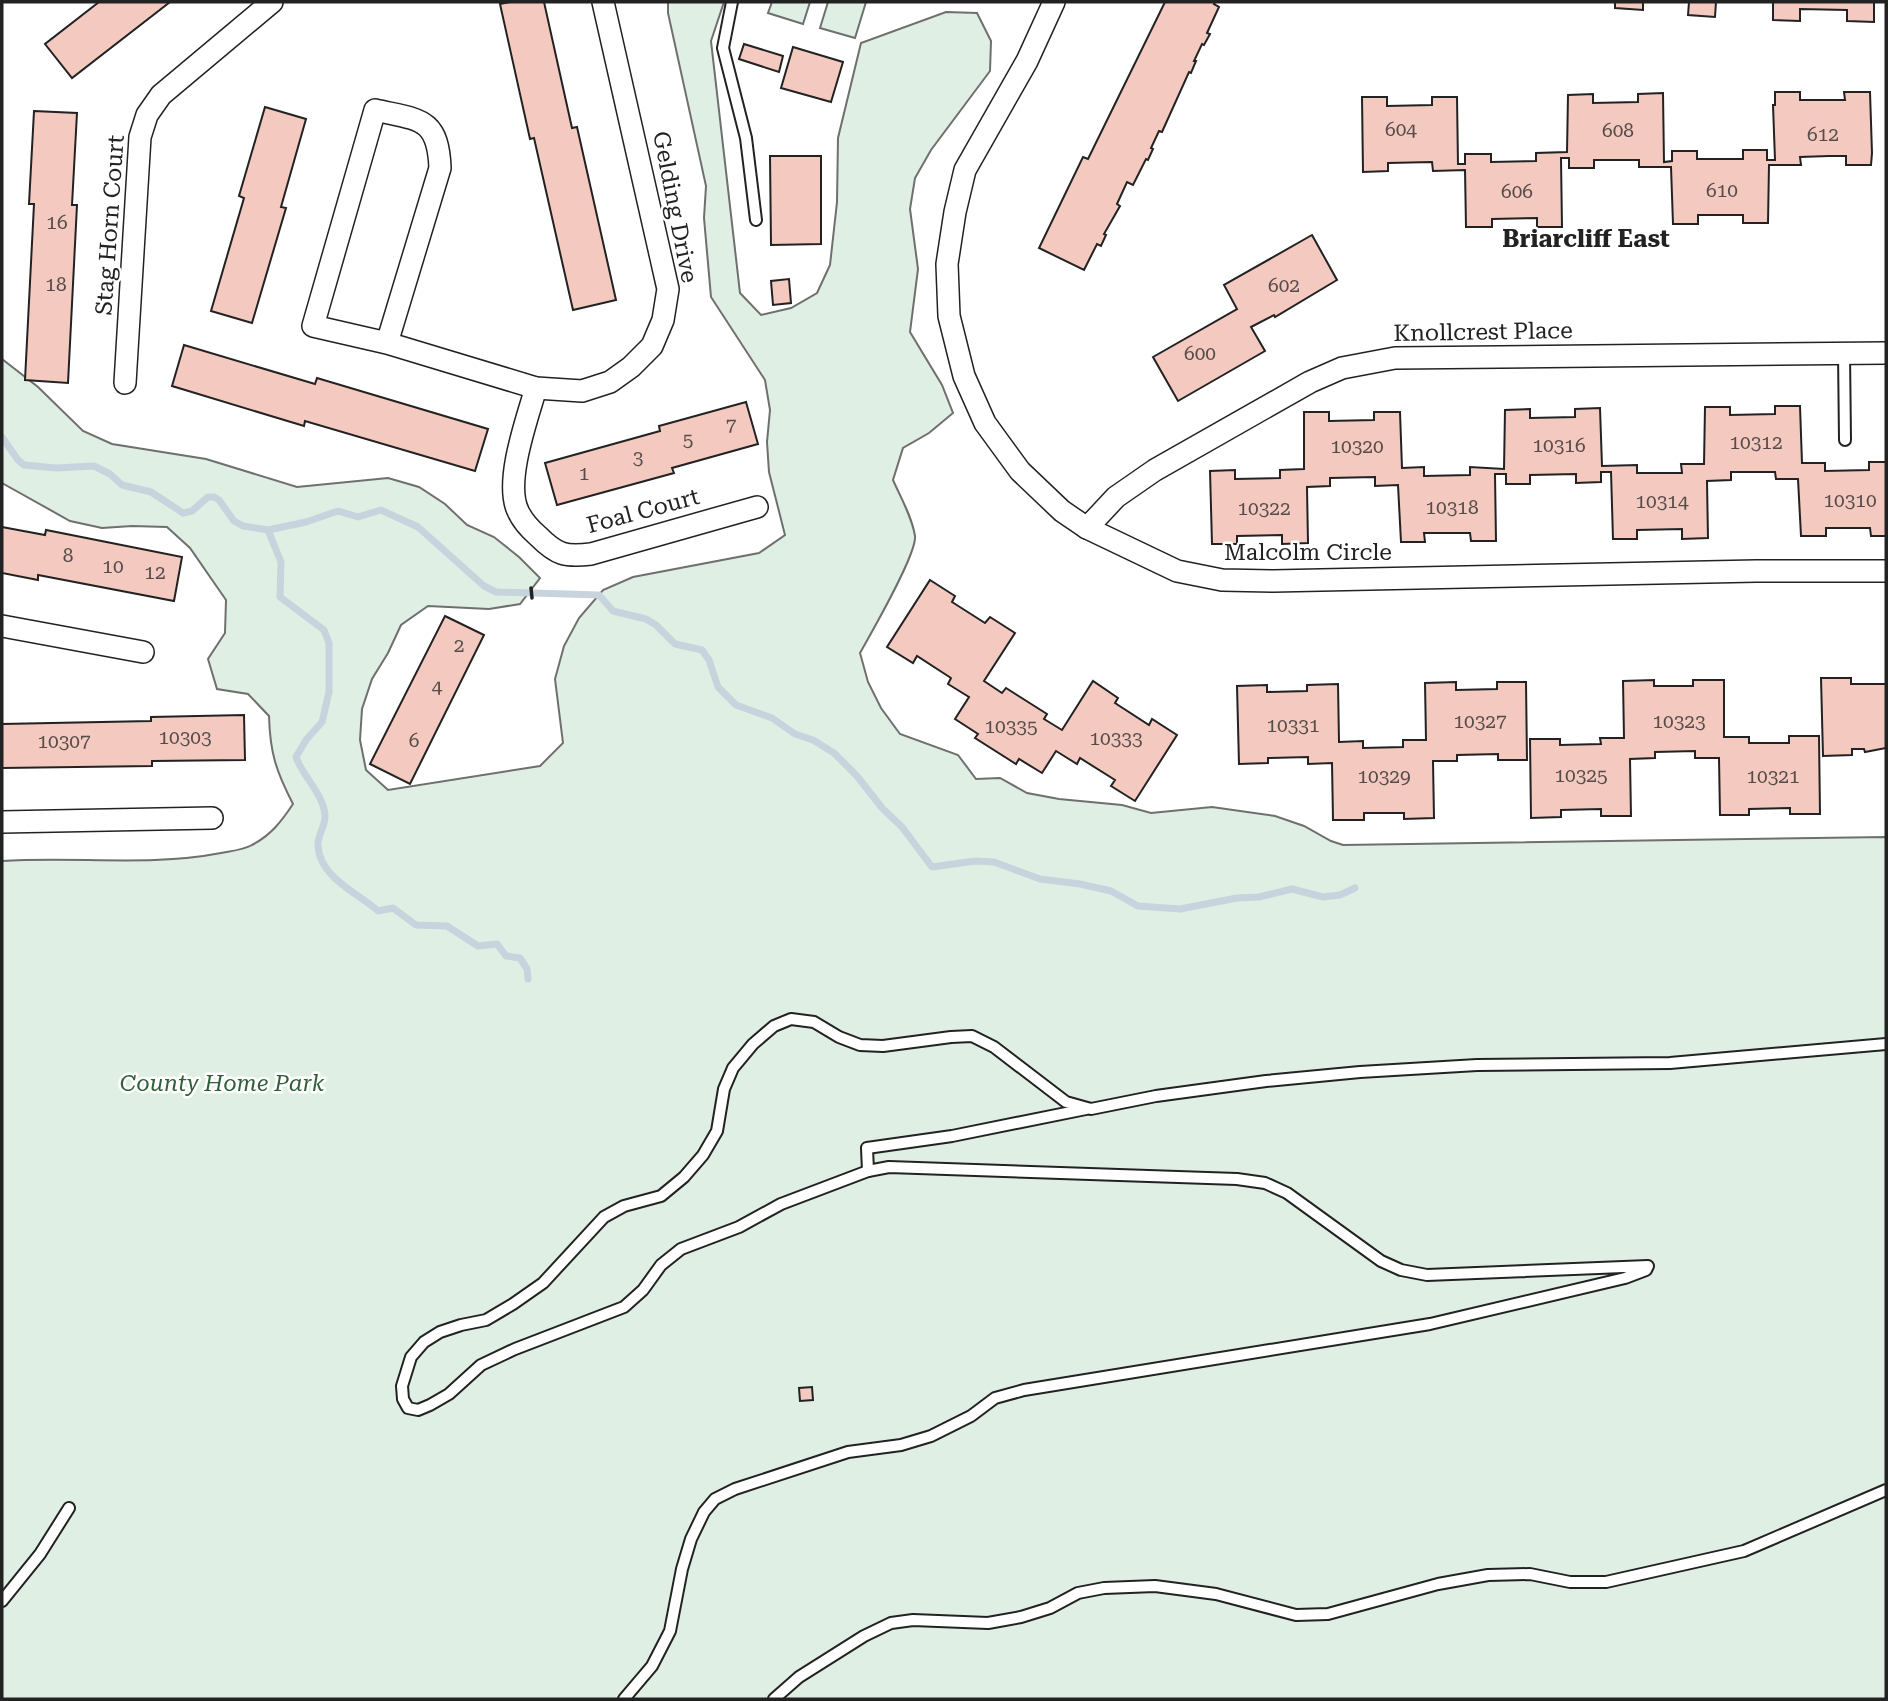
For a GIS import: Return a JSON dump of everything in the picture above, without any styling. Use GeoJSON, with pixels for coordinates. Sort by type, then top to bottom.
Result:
{"type":"FeatureCollection","features":[{"type":"Feature","properties":{"kind":"street","name":"Stag Horn Court"},"geometry":{"type":"LineString","coordinates":[[125,383],[140,137],[147,115],[162,95],[272,2]]}},
{"type":"Feature","properties":{"kind":"street","name":"Gelding Drive"},"geometry":{"type":"LineString","coordinates":[[387,343],[440,169],[439,145],[420,120],[375,110],[313,326],[387,343],[536,388],[582,391],[610,382],[631,367],[652,346],[663,320],[668,289],[603,2]]}},
{"type":"Feature","properties":{"kind":"street","name":"Malcolm Circle"},"geometry":{"type":"LineString","coordinates":[[1054,2],[1027,61],[992,118],[965,170],[947,264],[949,316],[964,376],[985,423],[1020,471],[1062,511],[1087,528],[1177,571],[1222,580],[1886,571]]}},
{"type":"Feature","properties":{"kind":"street","name":"Knollcrest Place"},"geometry":{"type":"LineString","coordinates":[[1087,528],[1116,497],[1155,470],[1310,382],[1342,368],[1395,358],[1886,353]]}},
{"type":"Feature","properties":{"kind":"street","name":"Foal Court"},"geometry":{"type":"LineString","coordinates":[[536,388],[516,461],[514,487],[517,509],[529,527],[547,545],[568,556],[592,554],[757,507]]}},
{"type":"Feature","properties":{"kind":"street"},"geometry":{"type":"LineString","coordinates":[[2,626],[143,652]]}},
{"type":"Feature","properties":{"kind":"street"},"geometry":{"type":"LineString","coordinates":[[2,822],[212,818]]}},
{"type":"Feature","properties":{"kind":"lane"},"geometry":{"type":"LineString","coordinates":[[732,2],[723,48],[746,138],[756,220]]}},
{"type":"Feature","properties":{"kind":"lane"},"geometry":{"type":"LineString","coordinates":[[1844,353],[1845,440]]}},
{"type":"Feature","properties":{"kind":"lane"},"geometry":{"type":"LineString","coordinates":[[624,1699],[652,1666],[670,1632],[685,1559],[704,1512],[715,1499],[735,1489],[848,1452],[901,1445],[931,1436],[971,1416],[995,1398],[1024,1390],[1430,1324],[1625,1278],[1646,1270],[1648,1266],[1427,1275],[1401,1270],[1381,1261],[1287,1193],[1265,1183],[1237,1179],[889,1167],[868,1171],[781,1205],[739,1227],[681,1248],[661,1265],[643,1290],[624,1307],[514,1349],[481,1365],[449,1394],[430,1405],[418,1410],[408,1408],[403,1399],[402,1386],[411,1357],[424,1342],[440,1332],[486,1320],[513,1304],[543,1283],[604,1217],[624,1206],[661,1196],[684,1177],[704,1155],[716,1131],[724,1089],[733,1068],[753,1044],[774,1026],[791,1019],[814,1022],[839,1037],[860,1045],[883,1046],[972,1036],[994,1047],[1066,1102],[1091,1108]]}},
{"type":"Feature","properties":{"kind":"lane"},"geometry":{"type":"LineString","coordinates":[[868,1171],[867,1148],[952,1136],[1156,1096],[1266,1081],[1477,1065],[1670,1063],[1886,1044]]}},
{"type":"Feature","properties":{"kind":"lane"},"geometry":{"type":"LineString","coordinates":[[774,1699],[799,1677],[864,1636],[891,1623],[913,1620],[988,1623],[1021,1617],[1050,1608],[1078,1593],[1104,1588],[1155,1586],[1216,1594],[1296,1615],[1328,1614],[1438,1584],[1488,1574],[1530,1574],[1570,1582],[1606,1582],[1744,1552],[1886,1490]]}},
{"type":"Feature","properties":{"kind":"lane"},"geometry":{"type":"LineString","coordinates":[[2,1601],[40,1554],[69,1508]]}},
{"type":"Feature","properties":{"kind":"green space","name":"County Home Park"},"geometry":{"type":"Polygon","coordinates":[[[668,2],[724,2],[711,41],[740,293],[761,315],[791,308],[817,293],[830,265],[837,202],[838,138],[861,43],[946,12],[977,13],[991,41],[990,71],[931,150],[915,178],[910,209],[918,269],[910,332],[942,385],[953,413],[929,433],[903,448],[893,480],[911,522],[915,536],[914,545],[892,594],[860,653],[868,682],[881,708],[900,734],[958,755],[976,779],[1000,778],[1027,793],[1122,805],[1151,813],[1212,807],[1275,816],[1304,826],[1343,845],[1886,837],[1886,1699],[2,1699],[2,861],[167,859],[237,850],[265,837],[293,804],[275,762],[269,716],[248,694],[217,689],[208,659],[225,633],[226,600],[190,548],[167,527],[102,528],[70,521],[2,483],[2,359],[38,387],[83,431],[112,444],[206,459],[297,487],[388,478],[419,487],[445,504],[467,525],[494,537],[540,578],[520,604],[489,609],[428,606],[401,625],[372,679],[362,709],[360,740],[366,770],[388,790],[540,766],[563,743],[555,679],[564,646],[579,618],[603,590],[633,577],[759,553],[785,535],[769,472],[767,442],[770,410],[765,380],[711,297],[704,218],[706,186],[668,13],[668,2]]]}},
{"type":"Feature","properties":{"kind":"green space"},"geometry":{"type":"Polygon","coordinates":[[[772,2],[810,2],[803,24],[768,13],[772,2]]]}},
{"type":"Feature","properties":{"kind":"green space"},"geometry":{"type":"Polygon","coordinates":[[[828,2],[866,2],[855,38],[820,28],[828,2]]]}},
{"type":"Feature","properties":{"kind":"building"},"geometry":{"type":"Polygon","coordinates":[[[99,2],[170,2],[72,78],[45,44],[99,2]]]}},
{"type":"Feature","properties":{"kind":"building"},"geometry":{"type":"Polygon","coordinates":[[[544,2],[572,128],[577,127],[616,300],[573,310],[534,138],[530,139],[500,4],[544,2]]]}},
{"type":"Feature","properties":{"kind":"building"},"geometry":{"type":"Polygon","coordinates":[[[1165,2],[1215,2],[1219,7],[1207,33],[1210,34],[1204,45],[1202,44],[1162,132],[1159,131],[1148,160],[1146,159],[1133,185],[1127,182],[1117,204],[1120,206],[1104,234],[1106,235],[1101,246],[1097,244],[1084,270],[1039,248],[1083,157],[1088,159],[1165,2]]]}},
{"type":"Feature","properties":{"kind":"building"},"geometry":{"type":"Polygon","coordinates":[[[1615,2],[1643,2],[1643,10],[1615,8],[1615,2]]]}},
{"type":"Feature","properties":{"kind":"building"},"geometry":{"type":"Polygon","coordinates":[[[1689,2],[1716,2],[1715,17],[1688,15],[1689,2]]]}},
{"type":"Feature","properties":{"kind":"building"},"geometry":{"type":"Polygon","coordinates":[[[1773,2],[1874,2],[1874,22],[1847,21],[1847,10],[1800,9],[1800,21],[1773,20],[1773,2]]]}},
{"type":"Feature","properties":{"kind":"building"},"geometry":{"type":"Polygon","coordinates":[[[744,44],[783,56],[779,72],[739,59],[744,44]]]}},
{"type":"Feature","properties":{"kind":"building"},"geometry":{"type":"Polygon","coordinates":[[[793,47],[843,62],[831,102],[781,88],[793,47]]]}},
{"type":"Feature","properties":{"kind":"building"},"geometry":{"type":"Polygon","coordinates":[[[1775,92],[1800,92],[1800,100],[1845,100],[1844,92],[1870,92],[1872,153],[1871,165],[1846,165],[1846,156],[1829,156],[1800,157],[1801,165],[1769,165],[1768,223],[1743,223],[1743,215],[1698,215],[1698,224],[1673,224],[1671,167],[1639,167],[1639,160],[1594,160],[1594,168],[1569,168],[1569,158],[1561,158],[1562,227],[1537,227],[1537,218],[1492,219],[1492,227],[1466,227],[1465,170],[1433,171],[1432,162],[1388,163],[1388,171],[1363,172],[1362,97],[1387,97],[1387,106],[1432,105],[1432,97],[1457,97],[1458,164],[1465,164],[1465,154],[1491,154],[1491,162],[1536,161],[1536,153],[1567,152],[1568,95],[1593,94],[1593,103],[1638,102],[1638,94],[1663,93],[1664,162],[1672,161],[1672,151],[1697,151],[1697,159],[1743,159],[1743,150],[1767,150],[1767,160],[1775,160],[1775,92]]]}},
{"type":"Feature","properties":{"kind":"building"},"geometry":{"type":"Polygon","coordinates":[[[265,107],[306,119],[281,207],[286,208],[252,323],[211,311],[244,198],[239,196],[265,107]]]}},
{"type":"Feature","properties":{"kind":"building"},"geometry":{"type":"Polygon","coordinates":[[[34,111],[77,113],[72,205],[77,205],[68,383],[25,380],[34,204],[29,204],[34,111]]]}},
{"type":"Feature","properties":{"kind":"building"},"geometry":{"type":"Polygon","coordinates":[[[770,156],[821,156],[821,244],[771,245],[770,156]]]}},
{"type":"Feature","properties":{"kind":"building"},"geometry":{"type":"Polygon","coordinates":[[[1312,235],[1337,280],[1275,317],[1274,315],[1251,327],[1265,351],[1178,401],[1153,357],[1237,309],[1224,285],[1312,235]]]}},
{"type":"Feature","properties":{"kind":"building"},"geometry":{"type":"Polygon","coordinates":[[[789,279],[791,303],[773,305],[771,281],[789,279]]]}},
{"type":"Feature","properties":{"kind":"building"},"geometry":{"type":"Polygon","coordinates":[[[184,345],[315,384],[317,378],[488,429],[475,471],[305,421],[304,426],[172,386],[184,345]]]}},
{"type":"Feature","properties":{"kind":"building"},"geometry":{"type":"Polygon","coordinates":[[[746,402],[758,444],[672,468],[674,473],[557,505],[545,463],[660,431],[659,426],[746,402]]]}},
{"type":"Feature","properties":{"kind":"building"},"geometry":{"type":"Polygon","coordinates":[[[1775,406],[1800,406],[1802,463],[1825,463],[1825,471],[1869,470],[1869,462],[1886,462],[1886,536],[1871,536],[1870,528],[1826,528],[1826,536],[1801,536],[1798,479],[1776,479],[1775,472],[1731,472],[1731,480],[1707,481],[1708,538],[1682,539],[1682,529],[1637,530],[1637,539],[1613,539],[1611,472],[1601,472],[1601,482],[1576,483],[1576,474],[1530,475],[1530,484],[1506,484],[1506,474],[1495,474],[1496,541],[1471,541],[1470,533],[1424,533],[1425,542],[1401,542],[1398,485],[1375,486],[1375,477],[1330,478],[1330,486],[1307,487],[1308,543],[1282,544],[1282,535],[1237,536],[1237,544],[1212,544],[1210,471],[1235,470],[1235,479],[1280,478],[1280,470],[1304,469],[1304,412],[1329,412],[1329,421],[1374,420],[1374,412],[1400,412],[1402,468],[1424,467],[1424,476],[1470,475],[1470,467],[1504,469],[1505,410],[1530,409],[1530,418],[1575,417],[1575,409],[1600,408],[1602,466],[1637,465],[1637,473],[1682,473],[1681,464],[1704,464],[1705,407],[1730,407],[1730,415],[1775,414],[1775,406]]]}},
{"type":"Feature","properties":{"kind":"building"},"geometry":{"type":"Polygon","coordinates":[[[2,527],[45,535],[46,530],[182,557],[174,601],[38,575],[38,580],[2,573],[2,527]]]}},
{"type":"Feature","properties":{"kind":"building"},"geometry":{"type":"Polygon","coordinates":[[[930,580],[955,596],[952,602],[985,623],[990,617],[1015,633],[984,681],[1002,693],[1006,688],[1047,714],[1044,719],[1062,730],[1093,681],[1118,698],[1115,703],[1149,725],[1152,719],[1177,735],[1135,801],[1111,786],[1115,780],[1080,758],[1077,764],[1056,751],[1042,773],[1019,759],[1016,764],[975,738],[978,734],[955,719],[969,697],[948,684],[951,678],[917,656],[913,663],[887,647],[930,580]]]}},
{"type":"Feature","properties":{"kind":"building"},"geometry":{"type":"Polygon","coordinates":[[[445,616],[484,635],[410,784],[370,764],[445,616]]]}},
{"type":"Feature","properties":{"kind":"building"},"geometry":{"type":"Polygon","coordinates":[[[1821,678],[1851,678],[1851,684],[1886,684],[1886,748],[1865,752],[1864,749],[1852,749],[1852,755],[1823,756],[1821,678]]]}},
{"type":"Feature","properties":{"kind":"building"},"geometry":{"type":"Polygon","coordinates":[[[1654,680],[1654,686],[1693,686],[1693,680],[1724,680],[1724,737],[1749,737],[1749,743],[1789,743],[1789,736],[1819,736],[1820,814],[1790,814],[1790,808],[1749,809],[1749,815],[1720,815],[1719,758],[1695,758],[1695,751],[1655,752],[1655,758],[1630,759],[1631,816],[1601,816],[1601,809],[1561,810],[1561,817],[1531,818],[1530,739],[1560,739],[1560,745],[1601,744],[1600,738],[1624,738],[1623,681],[1654,680]]]}},
{"type":"Feature","properties":{"kind":"building"},"geometry":{"type":"Polygon","coordinates":[[[1456,682],[1456,690],[1497,689],[1497,682],[1526,682],[1527,760],[1498,760],[1498,754],[1457,755],[1457,761],[1433,761],[1434,818],[1404,819],[1404,813],[1364,813],[1364,820],[1333,820],[1332,763],[1308,764],[1308,757],[1268,758],[1268,763],[1239,764],[1237,686],[1267,685],[1267,692],[1307,691],[1307,685],[1338,684],[1339,742],[1363,741],[1363,748],[1403,747],[1403,740],[1426,740],[1425,683],[1456,682]]]}},
{"type":"Feature","properties":{"kind":"building"},"geometry":{"type":"Polygon","coordinates":[[[244,715],[245,760],[152,761],[152,766],[2,768],[2,724],[151,721],[151,717],[244,715]]]}},
{"type":"Feature","properties":{"kind":"building"},"geometry":{"type":"Polygon","coordinates":[[[812,1387],[813,1400],[800,1401],[799,1388],[812,1387]]]}},
{"type":"Feature","properties":{"kind":"waterway"},"geometry":{"type":"LineString","coordinates":[[2,437],[24,465],[56,468],[94,466],[110,474],[122,485],[151,492],[183,513],[192,511],[208,497],[214,497],[234,521],[243,526],[268,530],[306,522],[338,511],[358,517],[381,510],[418,527],[484,586],[496,592],[599,595],[613,611],[646,619],[675,644],[702,650],[709,660],[718,687],[736,705],[772,718],[795,734],[813,740],[834,753],[902,827],[932,867],[975,861],[994,862],[1040,879],[1111,891],[1138,906],[1180,909],[1292,889],[1323,897],[1340,895],[1355,888]]}},
{"type":"Feature","properties":{"kind":"waterway"},"geometry":{"type":"LineString","coordinates":[[268,530],[281,562],[280,597],[324,630],[329,643],[329,692],[322,722],[306,740],[296,757],[323,807],[325,819],[318,846],[325,867],[341,884],[378,911],[393,908],[416,925],[447,926],[478,946],[497,944],[506,956],[520,958],[527,969],[528,979]]}},
{"type":"Feature","properties":{"kind":"wall"},"geometry":{"type":"LineString","coordinates":[[531,588],[532,598]]}},
{"type":"Feature","properties":{"kind":"district","name":"Briarcliff East"},"geometry":{"type":"Point","coordinates":[1586,239]}}]}
